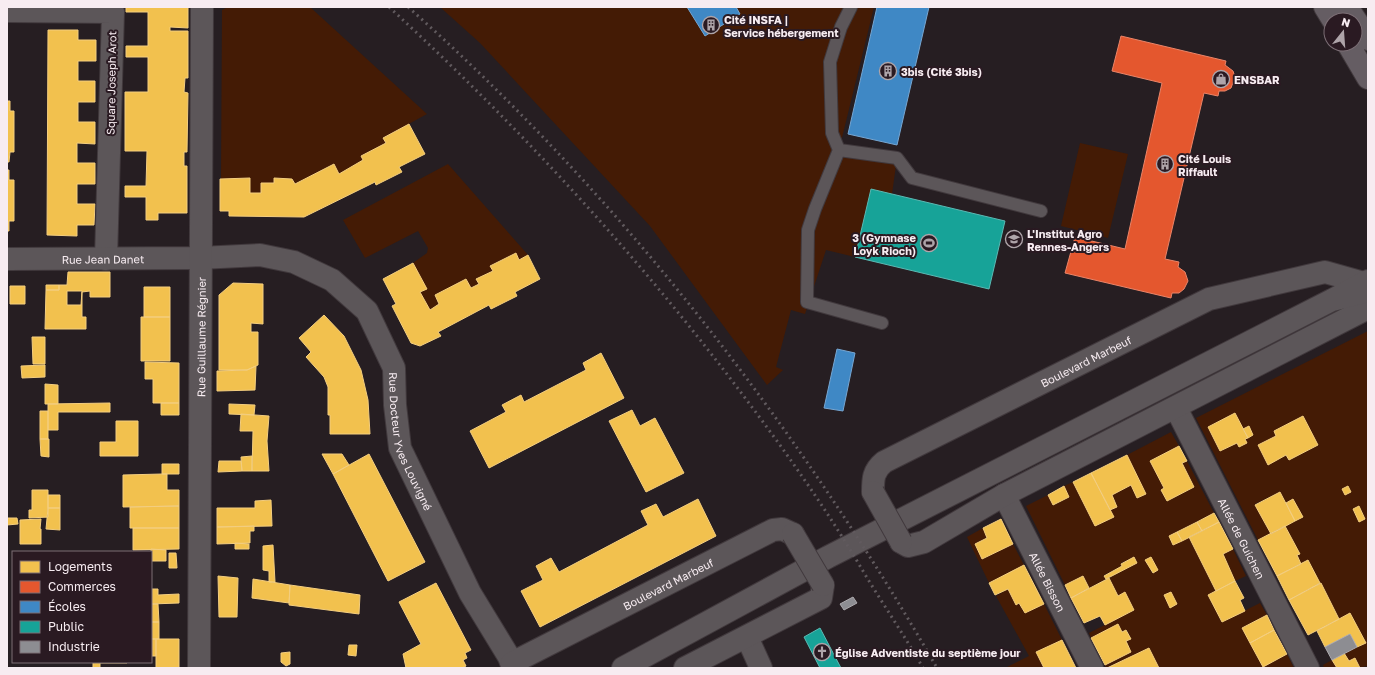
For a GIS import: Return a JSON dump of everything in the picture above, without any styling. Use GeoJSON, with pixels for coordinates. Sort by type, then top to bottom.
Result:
{"type":"FeatureCollection","features":[{"type":"Feature","properties":{"kind":"main road"},"geometry":{"type":"LineString","coordinates":[[1348,7],[1368,39]]}},
{"type":"Feature","properties":{"kind":"main road"},"geometry":{"type":"LineString","coordinates":[[1353,52],[1368,78]]}},
{"type":"Feature","properties":{"kind":"street","name":"Rue Guillaume Régnier"},"geometry":{"type":"LineString","coordinates":[[199,668],[202,7]]}},
{"type":"Feature","properties":{"kind":"street","name":"Square Joseph Arot"},"geometry":{"type":"LineString","coordinates":[[7,11],[113,12],[106,259]]}},
{"type":"Feature","properties":{"kind":"street","name":"Rue Docteur Yves Louvigné"},"geometry":{"type":"LineString","coordinates":[[200,258],[260,255],[294,262],[332,280],[367,311],[394,368],[395,405],[400,448],[470,593],[512,666]]}},
{"type":"Feature","properties":{"kind":"street","name":"Rue Jean Danet"},"geometry":{"type":"LineString","coordinates":[[7,259],[200,258]]}},
{"type":"Feature","properties":{"kind":"street","name":"Boulevard Marbeuf"},"geometry":{"type":"LineString","coordinates":[[1367,285],[1326,272],[1209,299],[884,462],[878,467],[873,476],[873,492],[901,542],[908,546],[924,542],[1004,495],[1176,408],[1368,308]]}},
{"type":"Feature","properties":{"kind":"street","name":"Boulevard Marbeuf"},"geometry":{"type":"LineString","coordinates":[[623,668],[828,557],[1332,300],[1367,285]]}},
{"type":"Feature","properties":{"kind":"street","name":"Allée de Guichen"},"geometry":{"type":"LineString","coordinates":[[1176,408],[1308,668]]}},
{"type":"Feature","properties":{"kind":"street","name":"Allée Bisson"},"geometry":{"type":"LineString","coordinates":[[1004,495],[1092,668]]}},
{"type":"Feature","properties":{"kind":"street","name":"Boulevard Marbeuf"},"geometry":{"type":"LineString","coordinates":[[512,666],[773,530],[782,529],[793,534],[823,585],[821,598],[748,637],[685,668]]}},
{"type":"Feature","properties":{"kind":"street"},"geometry":{"type":"LineString","coordinates":[[748,637],[761,668]]}},
{"type":"Feature","properties":{"kind":"lane"},"geometry":{"type":"LineString","coordinates":[[851,7],[841,27],[830,62],[832,133],[839,150],[808,230],[807,302],[882,324]]}},
{"type":"Feature","properties":{"kind":"lane"},"geometry":{"type":"LineString","coordinates":[[839,150],[897,158],[912,178],[1042,211]]}},
{"type":"Feature","properties":{"kind":"shaded area"},"geometry":{"type":"Polygon","coordinates":[[[228,7],[310,7],[427,114],[383,138],[386,143],[361,156],[363,160],[339,174],[334,164],[295,184],[292,179],[274,178],[274,183],[261,183],[261,193],[250,193],[250,178],[221,179],[222,10],[228,7]]]}},
{"type":"Feature","properties":{"kind":"shaded area"},"geometry":{"type":"Polygon","coordinates":[[[440,7],[687,7],[705,36],[740,14],[736,7],[874,7],[839,150],[897,158],[892,194],[862,229],[855,257],[826,250],[805,314],[791,310],[776,367],[783,370],[767,385],[650,226],[480,43],[440,7]]]}},
{"type":"Feature","properties":{"kind":"shaded area"},"geometry":{"type":"Polygon","coordinates":[[[1080,143],[1128,154],[1108,238],[1061,226],[1080,143]]]}},
{"type":"Feature","properties":{"kind":"shaded area"},"geometry":{"type":"Polygon","coordinates":[[[448,164],[528,255],[519,260],[516,253],[490,266],[493,271],[477,279],[479,284],[471,288],[466,279],[435,295],[439,304],[430,310],[420,292],[426,289],[413,263],[427,253],[428,248],[418,231],[365,258],[343,220],[448,164]]]}},
{"type":"Feature","properties":{"kind":"shaded area"},"geometry":{"type":"Polygon","coordinates":[[[1368,331],[1368,668],[1366,666],[1360,668],[1355,658],[1349,661],[1344,653],[1365,642],[1350,614],[1339,619],[1308,560],[1301,564],[1297,555],[1299,553],[1285,526],[1303,517],[1293,499],[1286,503],[1280,492],[1255,504],[1271,534],[1258,540],[1196,418],[1368,331]],[[1235,413],[1209,427],[1220,451],[1237,443],[1239,447],[1246,443],[1245,439],[1253,435],[1249,426],[1243,429],[1235,413]],[[1274,431],[1276,436],[1268,465],[1286,455],[1289,460],[1318,445],[1274,431]],[[1359,507],[1353,510],[1359,522],[1365,519],[1359,507]]]}},
{"type":"Feature","properties":{"kind":"shaded area"},"geometry":{"type":"Polygon","coordinates":[[[1171,432],[1179,446],[1150,461],[1164,488],[1161,490],[1167,501],[1194,487],[1182,463],[1187,461],[1214,513],[1169,536],[1173,545],[1189,537],[1216,591],[1208,595],[1222,622],[1260,603],[1267,615],[1242,628],[1263,667],[1287,654],[1294,668],[1159,668],[1149,649],[1106,668],[1105,665],[1131,652],[1126,641],[1131,639],[1127,630],[1091,638],[1089,633],[1134,610],[1125,593],[1118,596],[1109,578],[1137,563],[1134,557],[1121,563],[1122,566],[1104,575],[1106,579],[1089,588],[1083,576],[1065,585],[1026,506],[1048,495],[1054,505],[1069,497],[1064,486],[1073,482],[1110,510],[1117,506],[1112,495],[1131,485],[1127,455],[1171,432]],[[1151,557],[1146,560],[1152,573],[1158,570],[1151,557]],[[1170,592],[1164,596],[1171,607],[1177,604],[1170,592]]]}},
{"type":"Feature","properties":{"kind":"shaded area"},"geometry":{"type":"Polygon","coordinates":[[[983,528],[987,538],[975,544],[982,559],[1013,544],[1024,565],[989,583],[967,537],[983,528]]]}},
{"type":"Feature","properties":{"kind":"shaded area"},"geometry":{"type":"Polygon","coordinates":[[[1233,549],[1246,576],[1235,581],[1223,554],[1233,549]]]}},
{"type":"Feature","properties":{"kind":"shaded area"},"geometry":{"type":"Polygon","coordinates":[[[1008,589],[1016,605],[1019,603],[1025,613],[1044,604],[1062,640],[1036,652],[1044,668],[1005,668],[1029,656],[996,596],[1008,589]]]}},
{"type":"Feature","properties":{"kind":"shaded area"},"geometry":{"type":"Polygon","coordinates":[[[1332,660],[1337,668],[1324,668],[1323,665],[1332,660]]]}},
{"type":"Feature","properties":{"kind":"building: Logements"},"geometry":{"type":"Polygon","coordinates":[[[126,7],[188,7],[188,28],[170,27],[170,31],[188,31],[188,78],[185,78],[184,92],[188,93],[187,152],[184,152],[184,166],[187,166],[187,213],[158,213],[158,220],[146,220],[146,197],[125,197],[125,186],[146,186],[147,151],[125,151],[125,92],[148,92],[148,57],[126,57],[126,46],[148,46],[148,12],[126,12],[126,7]]]}},
{"type":"Feature","properties":{"kind":"building: Logements"},"geometry":{"type":"Polygon","coordinates":[[[48,30],[78,30],[78,40],[96,40],[96,61],[78,61],[78,81],[95,81],[95,102],[78,102],[78,122],[95,122],[95,144],[77,143],[77,163],[95,163],[95,184],[77,184],[77,204],[95,204],[94,225],[77,225],[77,236],[47,235],[48,30]]]}},
{"type":"Feature","properties":{"kind":"building: Logements"},"geometry":{"type":"Polygon","coordinates":[[[7,101],[10,101],[10,111],[14,111],[14,152],[10,152],[9,162],[7,162],[7,101]]]}},
{"type":"Feature","properties":{"kind":"building: Logements"},"geometry":{"type":"Polygon","coordinates":[[[409,124],[425,154],[399,167],[402,172],[376,185],[375,182],[304,217],[229,216],[229,211],[220,211],[220,179],[250,178],[250,193],[261,193],[261,183],[274,183],[274,178],[292,179],[295,184],[334,164],[339,174],[363,160],[361,156],[386,143],[383,138],[409,124]]]}},
{"type":"Feature","properties":{"kind":"building: Logements"},"geometry":{"type":"Polygon","coordinates":[[[7,170],[9,170],[9,180],[14,180],[14,221],[9,221],[9,231],[7,231],[7,170]]]}},
{"type":"Feature","properties":{"kind":"building: Logements"},"geometry":{"type":"Polygon","coordinates":[[[516,253],[519,260],[528,255],[540,279],[515,292],[517,296],[491,309],[489,305],[438,332],[441,336],[420,346],[411,343],[392,306],[396,304],[383,279],[413,263],[427,289],[420,292],[430,310],[439,304],[435,295],[466,279],[471,288],[479,284],[476,279],[493,271],[490,266],[516,253]]]}},
{"type":"Feature","properties":{"kind":"building: Logements"},"geometry":{"type":"Polygon","coordinates":[[[68,272],[110,272],[110,297],[90,297],[90,291],[82,292],[82,317],[86,317],[86,329],[45,329],[46,290],[59,290],[59,285],[67,285],[68,272]],[[67,291],[67,305],[81,305],[82,291],[67,291]]]}},
{"type":"Feature","properties":{"kind":"building: Logements"},"geometry":{"type":"Polygon","coordinates":[[[233,283],[263,284],[263,324],[251,323],[251,332],[258,332],[258,365],[247,370],[219,370],[219,295],[233,283]]]}},
{"type":"Feature","properties":{"kind":"building: Logements"},"geometry":{"type":"Polygon","coordinates":[[[46,285],[59,285],[59,290],[46,290],[46,285]]]}},
{"type":"Feature","properties":{"kind":"building: Logements"},"geometry":{"type":"Polygon","coordinates":[[[10,286],[25,286],[25,304],[10,304],[10,286]]]}},
{"type":"Feature","properties":{"kind":"building: Logements"},"geometry":{"type":"Polygon","coordinates":[[[144,287],[170,287],[170,317],[144,317],[144,287]]]}},
{"type":"Feature","properties":{"kind":"building: Logements"},"geometry":{"type":"Polygon","coordinates":[[[324,315],[344,336],[361,370],[368,400],[370,434],[330,434],[328,387],[324,377],[306,357],[311,352],[299,338],[324,315]]]}},
{"type":"Feature","properties":{"kind":"building: Logements"},"geometry":{"type":"Polygon","coordinates":[[[141,317],[170,317],[170,361],[141,361],[141,317]]]}},
{"type":"Feature","properties":{"kind":"building: Logements"},"geometry":{"type":"Polygon","coordinates":[[[32,337],[45,337],[45,364],[33,364],[32,337]]]}},
{"type":"Feature","properties":{"kind":"building: Logements"},"geometry":{"type":"Polygon","coordinates":[[[601,353],[624,398],[489,468],[470,431],[506,412],[502,405],[521,395],[524,402],[586,370],[583,363],[601,353]]]}},
{"type":"Feature","properties":{"kind":"building: Logements"},"geometry":{"type":"Polygon","coordinates":[[[145,362],[179,363],[179,403],[153,403],[153,379],[145,379],[145,362]]]}},
{"type":"Feature","properties":{"kind":"building: Logements"},"geometry":{"type":"Polygon","coordinates":[[[45,365],[45,377],[22,378],[21,366],[45,365]]]}},
{"type":"Feature","properties":{"kind":"building: Logements"},"geometry":{"type":"Polygon","coordinates":[[[256,366],[255,390],[217,391],[217,371],[247,370],[256,366]]]}},
{"type":"Feature","properties":{"kind":"building: Logements"},"geometry":{"type":"Polygon","coordinates":[[[45,384],[58,385],[58,404],[45,404],[45,384]]]}},
{"type":"Feature","properties":{"kind":"building: Logements"},"geometry":{"type":"Polygon","coordinates":[[[110,403],[110,412],[58,412],[58,430],[48,430],[48,404],[110,403]]]}},
{"type":"Feature","properties":{"kind":"building: Logements"},"geometry":{"type":"Polygon","coordinates":[[[161,403],[179,403],[179,415],[161,415],[161,403]]]}},
{"type":"Feature","properties":{"kind":"building: Logements"},"geometry":{"type":"Polygon","coordinates":[[[229,404],[255,405],[254,415],[229,414],[229,404]]]}},
{"type":"Feature","properties":{"kind":"building: Logements"},"geometry":{"type":"Polygon","coordinates":[[[632,410],[640,426],[655,418],[684,473],[646,492],[609,421],[632,410]]]}},
{"type":"Feature","properties":{"kind":"building: Logements"},"geometry":{"type":"Polygon","coordinates":[[[40,411],[48,411],[48,439],[40,439],[40,411]]]}},
{"type":"Feature","properties":{"kind":"building: Logements"},"geometry":{"type":"Polygon","coordinates":[[[1235,413],[1248,438],[1245,439],[1247,443],[1239,447],[1237,443],[1220,451],[1208,427],[1235,413]]]}},
{"type":"Feature","properties":{"kind":"building: Logements"},"geometry":{"type":"Polygon","coordinates":[[[241,414],[269,416],[267,441],[269,471],[252,471],[253,431],[240,431],[241,414]]]}},
{"type":"Feature","properties":{"kind":"building: Logements"},"geometry":{"type":"Polygon","coordinates":[[[1303,416],[1318,445],[1289,460],[1286,455],[1268,465],[1258,445],[1276,436],[1274,431],[1303,416]]]}},
{"type":"Feature","properties":{"kind":"building: Logements"},"geometry":{"type":"Polygon","coordinates":[[[116,421],[138,421],[138,456],[100,456],[100,442],[116,442],[116,421]]]}},
{"type":"Feature","properties":{"kind":"building: Logements"},"geometry":{"type":"Polygon","coordinates":[[[1249,426],[1253,435],[1248,438],[1243,429],[1249,426]]]}},
{"type":"Feature","properties":{"kind":"building: Logements"},"geometry":{"type":"Polygon","coordinates":[[[40,439],[49,439],[49,457],[41,456],[40,439]]]}},
{"type":"Feature","properties":{"kind":"building: Logements"},"geometry":{"type":"Polygon","coordinates":[[[1179,446],[1187,461],[1182,463],[1194,487],[1167,501],[1161,490],[1164,488],[1150,461],[1179,446]]]}},
{"type":"Feature","properties":{"kind":"building: Logements"},"geometry":{"type":"Polygon","coordinates":[[[322,454],[342,454],[349,465],[333,474],[322,454]]]}},
{"type":"Feature","properties":{"kind":"building: Logements"},"geometry":{"type":"Polygon","coordinates":[[[369,454],[425,562],[388,581],[333,474],[369,454]]]}},
{"type":"Feature","properties":{"kind":"building: Logements"},"geometry":{"type":"Polygon","coordinates":[[[1127,455],[1146,494],[1137,498],[1131,485],[1112,495],[1117,507],[1110,510],[1091,473],[1127,455]]]}},
{"type":"Feature","properties":{"kind":"building: Logements"},"geometry":{"type":"Polygon","coordinates":[[[252,456],[252,471],[242,471],[241,457],[252,456]]]}},
{"type":"Feature","properties":{"kind":"building: Logements"},"geometry":{"type":"Polygon","coordinates":[[[219,461],[241,461],[242,471],[218,472],[219,461]]]}},
{"type":"Feature","properties":{"kind":"building: Logements"},"geometry":{"type":"Polygon","coordinates":[[[162,464],[179,464],[179,474],[162,474],[162,464]]]}},
{"type":"Feature","properties":{"kind":"building: Logements"},"geometry":{"type":"Polygon","coordinates":[[[1091,473],[1114,517],[1095,526],[1073,482],[1091,473]]]}},
{"type":"Feature","properties":{"kind":"building: Logements"},"geometry":{"type":"Polygon","coordinates":[[[167,474],[167,490],[179,490],[179,506],[123,507],[123,475],[167,474]]]}},
{"type":"Feature","properties":{"kind":"building: Logements"},"geometry":{"type":"Polygon","coordinates":[[[1064,486],[1069,497],[1053,505],[1048,495],[1064,486]]]}},
{"type":"Feature","properties":{"kind":"building: Logements"},"geometry":{"type":"Polygon","coordinates":[[[1348,486],[1351,492],[1345,495],[1342,489],[1348,486]]]}},
{"type":"Feature","properties":{"kind":"building: Logements"},"geometry":{"type":"Polygon","coordinates":[[[32,490],[48,490],[48,517],[29,518],[29,510],[32,510],[32,490]]]}},
{"type":"Feature","properties":{"kind":"building: Logements"},"geometry":{"type":"Polygon","coordinates":[[[1280,492],[1295,521],[1271,534],[1255,505],[1280,492]]]}},
{"type":"Feature","properties":{"kind":"building: Logements"},"geometry":{"type":"Polygon","coordinates":[[[48,495],[60,495],[60,508],[48,508],[48,495]]]}},
{"type":"Feature","properties":{"kind":"building: Logements"},"geometry":{"type":"Polygon","coordinates":[[[698,499],[716,536],[540,627],[521,591],[543,580],[536,566],[551,558],[559,572],[648,525],[641,511],[656,504],[663,517],[698,499]]]}},
{"type":"Feature","properties":{"kind":"building: Logements"},"geometry":{"type":"Polygon","coordinates":[[[1293,499],[1303,517],[1295,521],[1286,503],[1293,499]]]}},
{"type":"Feature","properties":{"kind":"building: Logements"},"geometry":{"type":"Polygon","coordinates":[[[271,500],[272,526],[217,527],[217,508],[255,508],[255,501],[271,500]]]}},
{"type":"Feature","properties":{"kind":"building: Logements"},"geometry":{"type":"Polygon","coordinates":[[[179,506],[179,528],[130,528],[130,507],[179,506]]]}},
{"type":"Feature","properties":{"kind":"building: Logements"},"geometry":{"type":"Polygon","coordinates":[[[1359,506],[1365,519],[1359,522],[1353,509],[1359,506]]]}},
{"type":"Feature","properties":{"kind":"building: Logements"},"geometry":{"type":"Polygon","coordinates":[[[48,508],[60,508],[60,530],[46,529],[48,508]]]}},
{"type":"Feature","properties":{"kind":"building: Logements"},"geometry":{"type":"Polygon","coordinates":[[[1214,513],[1219,522],[1202,531],[1197,522],[1214,513]]]}},
{"type":"Feature","properties":{"kind":"building: Logements"},"geometry":{"type":"Polygon","coordinates":[[[7,518],[17,518],[18,524],[7,525],[7,518]]]}},
{"type":"Feature","properties":{"kind":"building: Logements"},"geometry":{"type":"Polygon","coordinates":[[[41,519],[41,544],[20,544],[20,520],[41,519]]]}},
{"type":"Feature","properties":{"kind":"building: Logements"},"geometry":{"type":"Polygon","coordinates":[[[1001,519],[1013,544],[982,559],[975,544],[987,538],[983,528],[1001,519]]]}},
{"type":"Feature","properties":{"kind":"building: Logements"},"geometry":{"type":"Polygon","coordinates":[[[1197,522],[1202,531],[1182,541],[1177,532],[1197,522]]]}},
{"type":"Feature","properties":{"kind":"building: Logements"},"geometry":{"type":"Polygon","coordinates":[[[1219,522],[1233,549],[1223,554],[1235,581],[1216,591],[1189,537],[1219,522]]]}},
{"type":"Feature","properties":{"kind":"building: Logements"},"geometry":{"type":"Polygon","coordinates":[[[254,526],[254,531],[250,531],[250,543],[217,544],[217,527],[254,526]]]}},
{"type":"Feature","properties":{"kind":"building: Logements"},"geometry":{"type":"Polygon","coordinates":[[[1285,526],[1300,554],[1297,555],[1301,564],[1277,576],[1258,540],[1285,526]]]}},
{"type":"Feature","properties":{"kind":"building: Logements"},"geometry":{"type":"Polygon","coordinates":[[[133,528],[179,528],[179,549],[133,550],[133,528]]]}},
{"type":"Feature","properties":{"kind":"building: Logements"},"geometry":{"type":"Polygon","coordinates":[[[1177,532],[1182,541],[1173,545],[1169,536],[1177,532]]]}},
{"type":"Feature","properties":{"kind":"building: Logements"},"geometry":{"type":"Polygon","coordinates":[[[235,543],[249,544],[249,549],[235,549],[235,543]]]}},
{"type":"Feature","properties":{"kind":"building: Logements"},"geometry":{"type":"Polygon","coordinates":[[[273,545],[275,582],[269,582],[269,571],[263,570],[263,546],[273,545]]]}},
{"type":"Feature","properties":{"kind":"building: Logements"},"geometry":{"type":"Polygon","coordinates":[[[151,549],[166,550],[166,561],[152,561],[151,549]]]}},
{"type":"Feature","properties":{"kind":"building: Logements"},"geometry":{"type":"Polygon","coordinates":[[[169,553],[176,553],[177,568],[169,568],[169,553]]]}},
{"type":"Feature","properties":{"kind":"building: Logements"},"geometry":{"type":"Polygon","coordinates":[[[1134,557],[1137,563],[1106,579],[1104,576],[1134,557]]]}},
{"type":"Feature","properties":{"kind":"building: Logements"},"geometry":{"type":"Polygon","coordinates":[[[1151,557],[1158,570],[1153,573],[1145,560],[1151,557]]]}},
{"type":"Feature","properties":{"kind":"building: Logements"},"geometry":{"type":"Polygon","coordinates":[[[1308,560],[1320,583],[1289,600],[1277,576],[1308,560]]]}},
{"type":"Feature","properties":{"kind":"building: Logements"},"geometry":{"type":"Polygon","coordinates":[[[1024,565],[1044,604],[1025,613],[1019,603],[1016,605],[1008,589],[995,595],[989,583],[1024,565]]]}},
{"type":"Feature","properties":{"kind":"building: Logements"},"geometry":{"type":"Polygon","coordinates":[[[218,576],[238,578],[237,617],[219,617],[218,576]]]}},
{"type":"Feature","properties":{"kind":"building: Logements"},"geometry":{"type":"Polygon","coordinates":[[[1083,576],[1089,588],[1071,598],[1065,585],[1083,576]]]}},
{"type":"Feature","properties":{"kind":"building: Logements"},"geometry":{"type":"Polygon","coordinates":[[[1109,578],[1118,596],[1125,592],[1134,610],[1105,625],[1100,616],[1084,623],[1071,598],[1109,578]]]}},
{"type":"Feature","properties":{"kind":"building: Logements"},"geometry":{"type":"Polygon","coordinates":[[[253,579],[290,585],[289,603],[252,598],[253,579]]]}},
{"type":"Feature","properties":{"kind":"building: Logements"},"geometry":{"type":"Polygon","coordinates":[[[1235,581],[1244,598],[1240,600],[1245,611],[1222,622],[1208,595],[1235,581]]]}},
{"type":"Feature","properties":{"kind":"building: Logements"},"geometry":{"type":"Polygon","coordinates":[[[436,583],[471,650],[465,653],[467,658],[463,660],[466,666],[462,668],[406,668],[403,654],[421,644],[399,602],[436,583]]]}},
{"type":"Feature","properties":{"kind":"building: Logements"},"geometry":{"type":"Polygon","coordinates":[[[1321,583],[1339,619],[1308,635],[1289,600],[1321,583]]]}},
{"type":"Feature","properties":{"kind":"building: Logements"},"geometry":{"type":"Polygon","coordinates":[[[290,585],[360,595],[359,614],[289,605],[290,585]]]}},
{"type":"Feature","properties":{"kind":"building: Logements"},"geometry":{"type":"Polygon","coordinates":[[[152,589],[158,589],[158,595],[179,594],[179,603],[152,604],[152,589]]]}},
{"type":"Feature","properties":{"kind":"building: Logements"},"geometry":{"type":"Polygon","coordinates":[[[1171,592],[1177,604],[1170,608],[1164,595],[1171,592]]]}},
{"type":"Feature","properties":{"kind":"building: Logements"},"geometry":{"type":"Polygon","coordinates":[[[152,604],[158,604],[159,622],[152,622],[152,604]]]}},
{"type":"Feature","properties":{"kind":"building: Logements"},"geometry":{"type":"Polygon","coordinates":[[[1350,613],[1366,643],[1357,647],[1350,634],[1325,647],[1317,631],[1350,613]]]}},
{"type":"Feature","properties":{"kind":"building: Logements"},"geometry":{"type":"Polygon","coordinates":[[[1267,615],[1274,630],[1250,643],[1242,628],[1267,615]]]}},
{"type":"Feature","properties":{"kind":"building: Logements"},"geometry":{"type":"Polygon","coordinates":[[[152,622],[159,622],[159,639],[152,639],[152,622]]]}},
{"type":"Feature","properties":{"kind":"building: Logements"},"geometry":{"type":"Polygon","coordinates":[[[1118,624],[1122,632],[1126,630],[1131,639],[1126,641],[1131,652],[1105,665],[1091,638],[1118,624]]]}},
{"type":"Feature","properties":{"kind":"building: Logements"},"geometry":{"type":"Polygon","coordinates":[[[1274,630],[1287,654],[1263,667],[1250,643],[1274,630]]]}},
{"type":"Feature","properties":{"kind":"building: Logements"},"geometry":{"type":"Polygon","coordinates":[[[152,639],[156,639],[156,656],[152,656],[152,639]]]}},
{"type":"Feature","properties":{"kind":"building: Logements"},"geometry":{"type":"Polygon","coordinates":[[[156,639],[179,639],[179,668],[156,668],[156,639]]]}},
{"type":"Feature","properties":{"kind":"building: Logements"},"geometry":{"type":"Polygon","coordinates":[[[1062,640],[1076,668],[1044,668],[1036,652],[1062,640]]]}},
{"type":"Feature","properties":{"kind":"building: Logements"},"geometry":{"type":"Polygon","coordinates":[[[349,645],[357,645],[356,656],[348,655],[349,645]]]}},
{"type":"Feature","properties":{"kind":"building: Logements"},"geometry":{"type":"Polygon","coordinates":[[[1149,648],[1159,668],[1107,668],[1149,648]]]}},
{"type":"Feature","properties":{"kind":"building: Logements"},"geometry":{"type":"Polygon","coordinates":[[[290,652],[290,664],[286,666],[281,662],[281,653],[290,652]]]}},
{"type":"Feature","properties":{"kind":"building: Logements"},"geometry":{"type":"Polygon","coordinates":[[[1344,653],[1349,661],[1355,658],[1360,668],[1337,668],[1332,660],[1344,653]]]}},
{"type":"Feature","properties":{"kind":"building: Logements"},"geometry":{"type":"Polygon","coordinates":[[[93,663],[100,663],[100,668],[93,668],[93,663]]]}},
{"type":"Feature","properties":{"kind":"building: Commerces","name":"Cité Louis Riffault"},"geometry":{"type":"Polygon","coordinates":[[[1121,36],[1226,61],[1225,65],[1233,71],[1235,77],[1231,88],[1225,91],[1219,91],[1218,96],[1204,93],[1165,259],[1179,262],[1178,267],[1185,272],[1188,281],[1184,289],[1179,293],[1172,293],[1171,298],[1065,273],[1075,237],[1125,249],[1162,83],[1112,71],[1121,36]]]}},
{"type":"Feature","properties":{"kind":"building: Écoles","name":"Cité INSFA | Service hébergement"},"geometry":{"type":"Polygon","coordinates":[[[687,7],[736,7],[740,14],[705,36],[687,7]]]}},
{"type":"Feature","properties":{"kind":"building: Écoles","name":"3bis (Cité 3bis)"},"geometry":{"type":"Polygon","coordinates":[[[877,7],[929,7],[897,145],[848,134],[877,7]]]}},
{"type":"Feature","properties":{"kind":"building: Écoles"},"geometry":{"type":"Polygon","coordinates":[[[837,349],[855,353],[843,411],[824,408],[837,349]]]}},
{"type":"Feature","properties":{"kind":"building: Public","name":"3 (Gymnase Loyk Rioch)"},"geometry":{"type":"Polygon","coordinates":[[[871,189],[1005,221],[989,289],[855,257],[871,189]]]}},
{"type":"Feature","properties":{"kind":"building: Public","name":"Église Adventiste du septième jour"},"geometry":{"type":"Polygon","coordinates":[[[820,628],[841,668],[820,668],[804,637],[820,628]]]}},
{"type":"Feature","properties":{"kind":"building: Industrie"},"geometry":{"type":"Polygon","coordinates":[[[853,597],[857,603],[844,610],[840,604],[853,597]]]}},
{"type":"Feature","properties":{"kind":"building: Industrie"},"geometry":{"type":"Polygon","coordinates":[[[1350,634],[1357,647],[1332,660],[1325,647],[1350,634]]]}},
{"type":"Feature","properties":{"kind":"railway"},"geometry":{"type":"LineString","coordinates":[[389,7],[481,95],[526,141],[612,234],[694,332],[733,382],[815,495],[923,668]]}},
{"type":"Feature","properties":{"kind":"railway"},"geometry":{"type":"LineString","coordinates":[[408,7],[485,79],[559,154],[631,234],[699,316],[764,401],[825,489],[883,578],[937,668]]}},
{"type":"Feature","properties":{"kind":"place","name":"Cité INSFA | Service hébergement"},"geometry":{"type":"Point","coordinates":[711,25]}},
{"type":"Feature","properties":{"kind":"place","name":"3bis (Cité 3bis)"},"geometry":{"type":"Point","coordinates":[888,71]}},
{"type":"Feature","properties":{"kind":"place","name":"ENSBAR"},"geometry":{"type":"Point","coordinates":[1221,79]}},
{"type":"Feature","properties":{"kind":"place","name":"Cité Louis Riffault"},"geometry":{"type":"Point","coordinates":[1165,164]}},
{"type":"Feature","properties":{"kind":"place","name":"L'Institut Agro Rennes-Angers"},"geometry":{"type":"Point","coordinates":[1014,239]}},
{"type":"Feature","properties":{"kind":"place","name":"3 (Gymnase Loyk Rioch)"},"geometry":{"type":"Point","coordinates":[929,243]}},
{"type":"Feature","properties":{"kind":"place","name":"Église Adventiste du septième jour"},"geometry":{"type":"Point","coordinates":[822,652]}}]}
